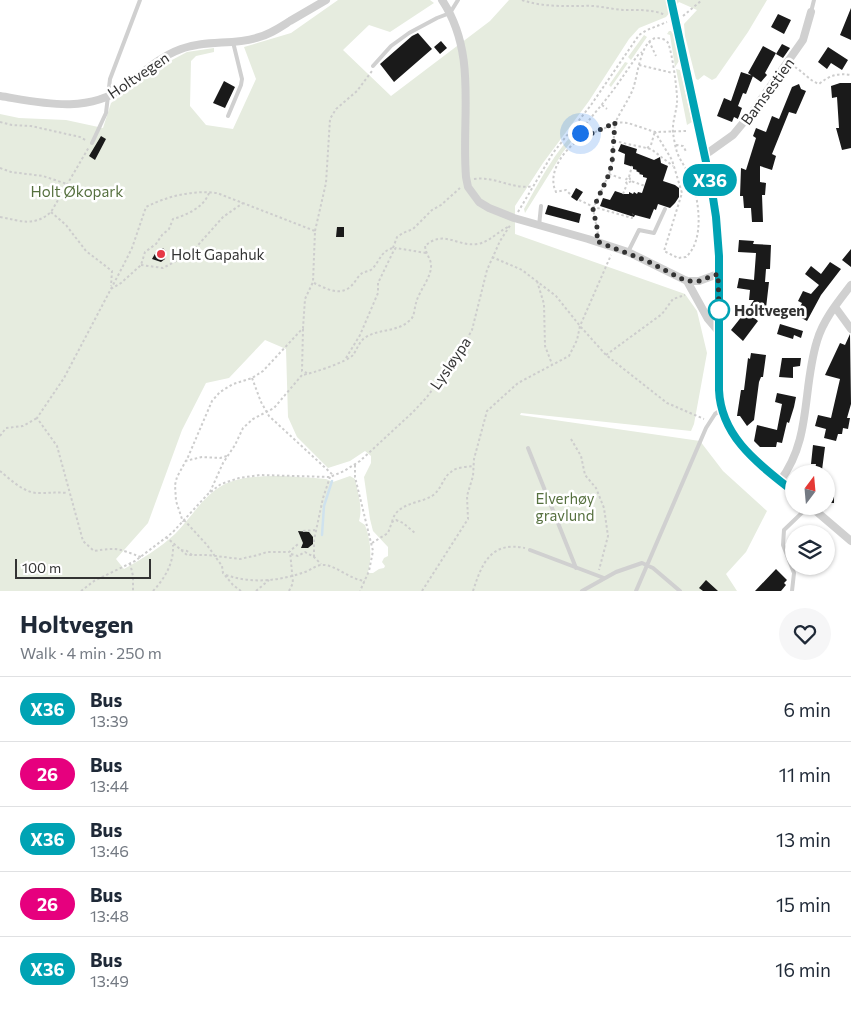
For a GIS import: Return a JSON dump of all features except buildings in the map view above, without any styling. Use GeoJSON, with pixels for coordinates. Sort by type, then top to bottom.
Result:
{"type":"FeatureCollection","features":[{"type":"Feature","properties":{"kind":"street","name":"Holtvegen"},"geometry":{"type":"LineString","coordinates":[[0,96],[67,106],[107,97],[124,88],[155,63],[173,52],[192,45],[233,42],[266,35],[326,0]]}},
{"type":"Feature","properties":{"kind":"street"},"geometry":{"type":"LineString","coordinates":[[442,0],[450,13],[459,37],[465,68],[467,104],[465,163],[468,184],[473,196],[482,204],[514,218],[628,252],[686,281],[699,281],[718,274]]}},
{"type":"Feature","properties":{"kind":"street"},"geometry":{"type":"LineString","coordinates":[[671,0],[673,20],[705,155],[718,230],[719,390],[722,409],[730,430],[742,448],[759,465],[785,485]]}},
{"type":"Feature","properties":{"kind":"street","name":"Bamsestien"},"geometry":{"type":"LineString","coordinates":[[705,155],[733,136],[788,63],[803,40],[811,12]]}},
{"type":"Feature","properties":{"kind":"street"},"geometry":{"type":"LineString","coordinates":[[686,281],[708,319],[719,332]]}},
{"type":"Feature","properties":{"kind":"street"},"geometry":{"type":"LineString","coordinates":[[780,481],[798,450],[804,423],[816,341],[835,307],[851,285]]}},
{"type":"Feature","properties":{"kind":"street"},"geometry":{"type":"LineString","coordinates":[[835,307],[851,329]]}},
{"type":"Feature","properties":{"kind":"street"},"geometry":{"type":"LineString","coordinates":[[820,515],[851,541]]}},
{"type":"Feature","properties":{"kind":"lane"},"geometry":{"type":"LineString","coordinates":[[92,143],[106,113],[110,79],[140,0]]}},
{"type":"Feature","properties":{"kind":"lane"},"geometry":{"type":"LineString","coordinates":[[373,66],[391,46],[409,33],[450,13],[458,0]]}},
{"type":"Feature","properties":{"kind":"lane"},"geometry":{"type":"LineString","coordinates":[[811,12],[814,0]]}},
{"type":"Feature","properties":{"kind":"lane"},"geometry":{"type":"LineString","coordinates":[[228,116],[242,79],[233,42]]}},
{"type":"Feature","properties":{"kind":"lane"},"geometry":{"type":"LineString","coordinates":[[539,226],[541,206]]}},
{"type":"Feature","properties":{"kind":"lane"},"geometry":{"type":"LineString","coordinates":[[628,252],[639,230],[654,233],[665,209]]}},
{"type":"Feature","properties":{"kind":"lane"},"geometry":{"type":"LineString","coordinates":[[636,591],[710,422],[722,409]]}},
{"type":"Feature","properties":{"kind":"lane"},"geometry":{"type":"LineString","coordinates":[[528,448],[576,568]]}},
{"type":"Feature","properties":{"kind":"lane"},"geometry":{"type":"LineString","coordinates":[[792,591],[794,572],[783,545],[784,530],[800,515]]}},
{"type":"Feature","properties":{"kind":"lane"},"geometry":{"type":"LineString","coordinates":[[530,550],[604,578]]}},
{"type":"Feature","properties":{"kind":"lane"},"geometry":{"type":"LineString","coordinates":[[582,591],[604,578],[637,564],[647,565],[680,591]]}},
{"type":"Feature","properties":{"kind":"path"},"geometry":{"type":"LineString","coordinates":[[522,0],[535,4],[571,7],[592,6],[656,12],[664,14],[673,20]]}},
{"type":"Feature","properties":{"kind":"path","name":"Lysløypa"},"geometry":{"type":"LineString","coordinates":[[330,477],[355,465],[413,412],[460,351],[472,330],[492,257],[514,218],[553,153],[591,105],[639,35],[654,27],[684,16],[702,0]]}},
{"type":"Feature","properties":{"kind":"path"},"geometry":{"type":"LineString","coordinates":[[596,241],[598,232],[594,207],[612,163],[615,122],[633,88],[643,51],[649,41],[658,38],[668,42],[677,102],[673,130],[678,153],[694,187],[700,227],[694,248],[683,259],[664,251],[682,197],[682,190],[674,166],[655,132]]}},
{"type":"Feature","properties":{"kind":"path"},"geometry":{"type":"LineString","coordinates":[[649,41],[656,56]]}},
{"type":"Feature","properties":{"kind":"path"},"geometry":{"type":"LineString","coordinates":[[577,142],[580,133],[592,115],[602,105],[638,54],[643,51]]}},
{"type":"Feature","properties":{"kind":"path"},"geometry":{"type":"LineString","coordinates":[[788,63],[817,83],[839,73],[851,74]]}},
{"type":"Feature","properties":{"kind":"path"},"geometry":{"type":"LineString","coordinates":[[639,65],[674,74]]}},
{"type":"Feature","properties":{"kind":"path"},"geometry":{"type":"LineString","coordinates":[[310,374],[302,371],[305,299],[313,282],[316,231],[326,184],[330,119],[336,109],[357,92],[373,69],[373,66]]}},
{"type":"Feature","properties":{"kind":"path"},"geometry":{"type":"LineString","coordinates":[[602,105],[606,109]]}},
{"type":"Feature","properties":{"kind":"path"},"geometry":{"type":"LineString","coordinates":[[0,122],[31,126],[80,137],[92,143],[51,212],[43,219],[30,222],[0,217]]}},
{"type":"Feature","properties":{"kind":"path"},"geometry":{"type":"LineString","coordinates":[[570,194],[566,190],[556,192],[552,179],[560,161],[582,138],[615,122],[628,123],[655,132],[687,131]]}},
{"type":"Feature","properties":{"kind":"path"},"geometry":{"type":"LineString","coordinates":[[647,148],[651,145],[655,132]]}},
{"type":"Feature","properties":{"kind":"path"},"geometry":{"type":"LineString","coordinates":[[614,141],[647,148],[660,154],[667,163],[674,166]]}},
{"type":"Feature","properties":{"kind":"path"},"geometry":{"type":"LineString","coordinates":[[676,145],[683,146],[686,153]]}},
{"type":"Feature","properties":{"kind":"path"},"geometry":{"type":"LineString","coordinates":[[632,166],[629,177],[631,181],[645,186]]}},
{"type":"Feature","properties":{"kind":"path"},"geometry":{"type":"LineString","coordinates":[[0,168],[11,172],[43,176],[67,184]]}},
{"type":"Feature","properties":{"kind":"path"},"geometry":{"type":"LineString","coordinates":[[609,174],[624,180],[627,184]]}},
{"type":"Feature","properties":{"kind":"path"},"geometry":{"type":"LineString","coordinates":[[624,180],[629,177]]}},
{"type":"Feature","properties":{"kind":"path"},"geometry":{"type":"LineString","coordinates":[[346,359],[360,335],[378,293],[378,283],[389,263],[397,237],[413,229],[456,190],[475,179],[499,180],[515,187],[534,186]]}},
{"type":"Feature","properties":{"kind":"path"},"geometry":{"type":"LineString","coordinates":[[623,194],[627,184],[631,181]]}},
{"type":"Feature","properties":{"kind":"path"},"geometry":{"type":"LineString","coordinates":[[0,436],[6,428],[23,426],[37,418],[64,378],[132,248],[146,207],[167,198],[203,191],[217,193],[316,231]]}},
{"type":"Feature","properties":{"kind":"path"},"geometry":{"type":"LineString","coordinates":[[111,289],[122,283],[141,265],[145,252],[156,244],[169,229],[173,219],[196,209],[208,197],[209,192]]}},
{"type":"Feature","properties":{"kind":"path"},"geometry":{"type":"LineString","coordinates":[[579,200],[594,207],[632,218],[633,214]]}},
{"type":"Feature","properties":{"kind":"path"},"geometry":{"type":"LineString","coordinates":[[141,265],[163,268],[191,253],[223,217],[243,203]]}},
{"type":"Feature","properties":{"kind":"path"},"geometry":{"type":"LineString","coordinates":[[51,212],[66,225],[86,251],[112,270],[111,289]]}},
{"type":"Feature","properties":{"kind":"path"},"geometry":{"type":"LineString","coordinates":[[210,492],[243,428],[253,419],[274,408],[302,375],[310,374],[346,359],[354,354],[365,337],[374,333],[391,330],[411,319],[431,265],[425,246],[432,240],[446,238],[468,244],[478,244],[492,238],[510,226]]}},
{"type":"Feature","properties":{"kind":"path"},"geometry":{"type":"LineString","coordinates":[[422,591],[468,519],[466,496],[474,476],[474,459],[487,411],[518,383],[569,356],[614,247]]}},
{"type":"Feature","properties":{"kind":"path"},"geometry":{"type":"LineString","coordinates":[[313,282],[329,291],[349,289],[360,274],[372,269],[386,250],[394,248],[426,253]]}},
{"type":"Feature","properties":{"kind":"path"},"geometry":{"type":"LineString","coordinates":[[492,257],[522,270],[556,296],[606,355],[667,403],[710,422]]}},
{"type":"Feature","properties":{"kind":"path"},"geometry":{"type":"LineString","coordinates":[[537,282],[544,304],[545,346],[552,364]]}},
{"type":"Feature","properties":{"kind":"path"},"geometry":{"type":"LineString","coordinates":[[606,355],[662,314],[673,300],[692,293]]}},
{"type":"Feature","properties":{"kind":"path"},"geometry":{"type":"LineString","coordinates":[[240,591],[233,586],[223,573],[222,566],[216,556],[192,527],[184,521],[174,490],[177,477],[212,401],[220,392],[233,384],[252,378],[263,371],[303,328]]}},
{"type":"Feature","properties":{"kind":"path"},"geometry":{"type":"LineString","coordinates":[[252,378],[267,413],[333,475]]}},
{"type":"Feature","properties":{"kind":"path"},"geometry":{"type":"LineString","coordinates":[[37,418],[56,446],[83,541],[94,551],[122,550],[141,557]]}},
{"type":"Feature","properties":{"kind":"path"},"geometry":{"type":"LineString","coordinates":[[571,439],[581,456],[585,475],[596,488],[604,508],[608,536],[597,576]]}},
{"type":"Feature","properties":{"kind":"path"},"geometry":{"type":"LineString","coordinates":[[185,461],[202,457],[220,458],[228,456]]}},
{"type":"Feature","properties":{"kind":"path"},"geometry":{"type":"LineString","coordinates":[[355,465],[355,477],[372,543],[373,557],[360,591]]}},
{"type":"Feature","properties":{"kind":"path"},"geometry":{"type":"LineString","coordinates":[[372,543],[388,533],[397,512],[405,506],[434,495],[450,472],[474,466]]}},
{"type":"Feature","properties":{"kind":"path"},"geometry":{"type":"LineString","coordinates":[[0,471],[23,489],[38,494],[53,491],[68,492]]}},
{"type":"Feature","properties":{"kind":"path"},"geometry":{"type":"LineString","coordinates":[[81,591],[94,581],[141,557],[166,538],[210,492],[228,481],[253,476],[330,477],[317,527],[313,549],[314,557]]}},
{"type":"Feature","properties":{"kind":"path"},"geometry":{"type":"LineString","coordinates":[[392,522],[400,520],[415,533]]}},
{"type":"Feature","properties":{"kind":"path"},"geometry":{"type":"LineString","coordinates":[[312,534],[317,527]]}},
{"type":"Feature","properties":{"kind":"path"},"geometry":{"type":"LineString","coordinates":[[303,531],[315,530]]}},
{"type":"Feature","properties":{"kind":"path"},"geometry":{"type":"LineString","coordinates":[[166,538],[186,555],[208,555],[240,559],[267,552],[290,550],[298,544]]}},
{"type":"Feature","properties":{"kind":"path"},"geometry":{"type":"LineString","coordinates":[[153,591],[161,582],[171,564],[173,545]]}},
{"type":"Feature","properties":{"kind":"path"},"geometry":{"type":"LineString","coordinates":[[473,591],[481,567],[498,550],[512,546],[530,550]]}},
{"type":"Feature","properties":{"kind":"path"},"geometry":{"type":"LineString","coordinates":[[289,591],[293,583],[290,550]]}},
{"type":"Feature","properties":{"kind":"path"},"geometry":{"type":"LineString","coordinates":[[291,554],[298,556],[305,552],[322,564],[365,581]]}},
{"type":"Feature","properties":{"kind":"path"},"geometry":{"type":"LineString","coordinates":[[130,563],[133,576],[133,591]]}},
{"type":"Feature","properties":{"kind":"path"},"geometry":{"type":"LineString","coordinates":[[226,575],[244,580],[269,580],[304,572],[322,564]]}},
{"type":"Feature","properties":{"kind":"path"},"geometry":{"type":"LineString","coordinates":[[256,591],[269,580]]}},
{"type":"Feature","properties":{"kind":"green space"},"geometry":{"type":"Polygon","coordinates":[[[338,0],[430,0],[434,3],[390,32],[369,25],[343,50],[391,96],[490,21],[509,0],[767,0],[748,32],[716,78],[712,80],[704,75],[698,80],[696,79],[685,36],[684,24],[697,10],[679,2],[666,17],[639,28],[629,39],[589,101],[543,163],[515,206],[515,234],[685,294],[697,311],[707,353],[694,424],[691,431],[521,413],[520,415],[700,441],[723,471],[767,511],[746,552],[726,574],[737,591],[0,591],[0,114],[19,118],[66,120],[103,128],[111,103],[157,68],[187,52],[214,48],[214,52],[196,56],[191,61],[190,106],[206,125],[233,129],[256,79],[244,47],[291,33],[338,0]],[[265,340],[229,378],[206,383],[182,430],[148,523],[116,559],[124,569],[151,553],[175,534],[203,501],[223,485],[260,476],[326,479],[333,482],[350,476],[355,479],[359,495],[359,521],[365,525],[370,543],[368,573],[384,568],[385,566],[382,562],[388,556],[388,547],[373,531],[364,477],[371,463],[371,456],[365,451],[350,461],[328,468],[297,437],[288,417],[286,349],[265,340]]]}},
{"type":"Feature","properties":{"kind":"green space"},"geometry":{"type":"Polygon","coordinates":[[[669,31],[674,35],[679,61],[675,67],[670,35],[667,34],[669,31]]]}},
{"type":"Feature","properties":{"kind":"green space"},"geometry":{"type":"Polygon","coordinates":[[[644,35],[647,37],[631,60],[628,57],[644,35]]]}},
{"type":"Feature","properties":{"kind":"green space"},"geometry":{"type":"Polygon","coordinates":[[[625,62],[628,63],[611,87],[609,85],[625,62]]]}},
{"type":"Feature","properties":{"kind":"green space"},"geometry":{"type":"Polygon","coordinates":[[[676,69],[680,70],[692,122],[687,125],[676,69]]]}},
{"type":"Feature","properties":{"kind":"green space"},"geometry":{"type":"Polygon","coordinates":[[[586,123],[563,152],[525,213],[524,209],[559,151],[576,131],[586,123]]]}},
{"type":"Feature","properties":{"kind":"waterway"},"geometry":{"type":"LineString","coordinates":[[322,535],[324,506],[332,481]]}},
{"type":"Feature","properties":{"kind":"bus line","name":"X36"},"geometry":{"type":"LineString","coordinates":[[671,0],[711,185],[716,217],[719,256],[719,390],[722,411],[730,430],[742,448],[759,465],[785,485]]}},
{"type":"Feature","properties":{"kind":"place","name":"Holt Gapahuk"},"geometry":{"type":"Point","coordinates":[161,254]}},
{"type":"Feature","properties":{"kind":"place","name":"Holtvegen"},"geometry":{"type":"Point","coordinates":[719,310]}},
{"type":"Feature","properties":{"kind":"route"},"geometry":{"type":"LineString","coordinates":[[580,133],[577,142],[615,122],[612,163],[599,199],[593,209],[598,232],[596,241],[628,252],[686,281],[699,281],[718,274],[719,310]]}},
{"type":"Feature","properties":{"kind":"park label","name":"Holt Økopark"},"geometry":{"type":"Point","coordinates":[77,191]}},
{"type":"Feature","properties":{"kind":"park label","name":"Elverhøy gravlund"},"geometry":{"type":"Point","coordinates":[565,506]}}]}
